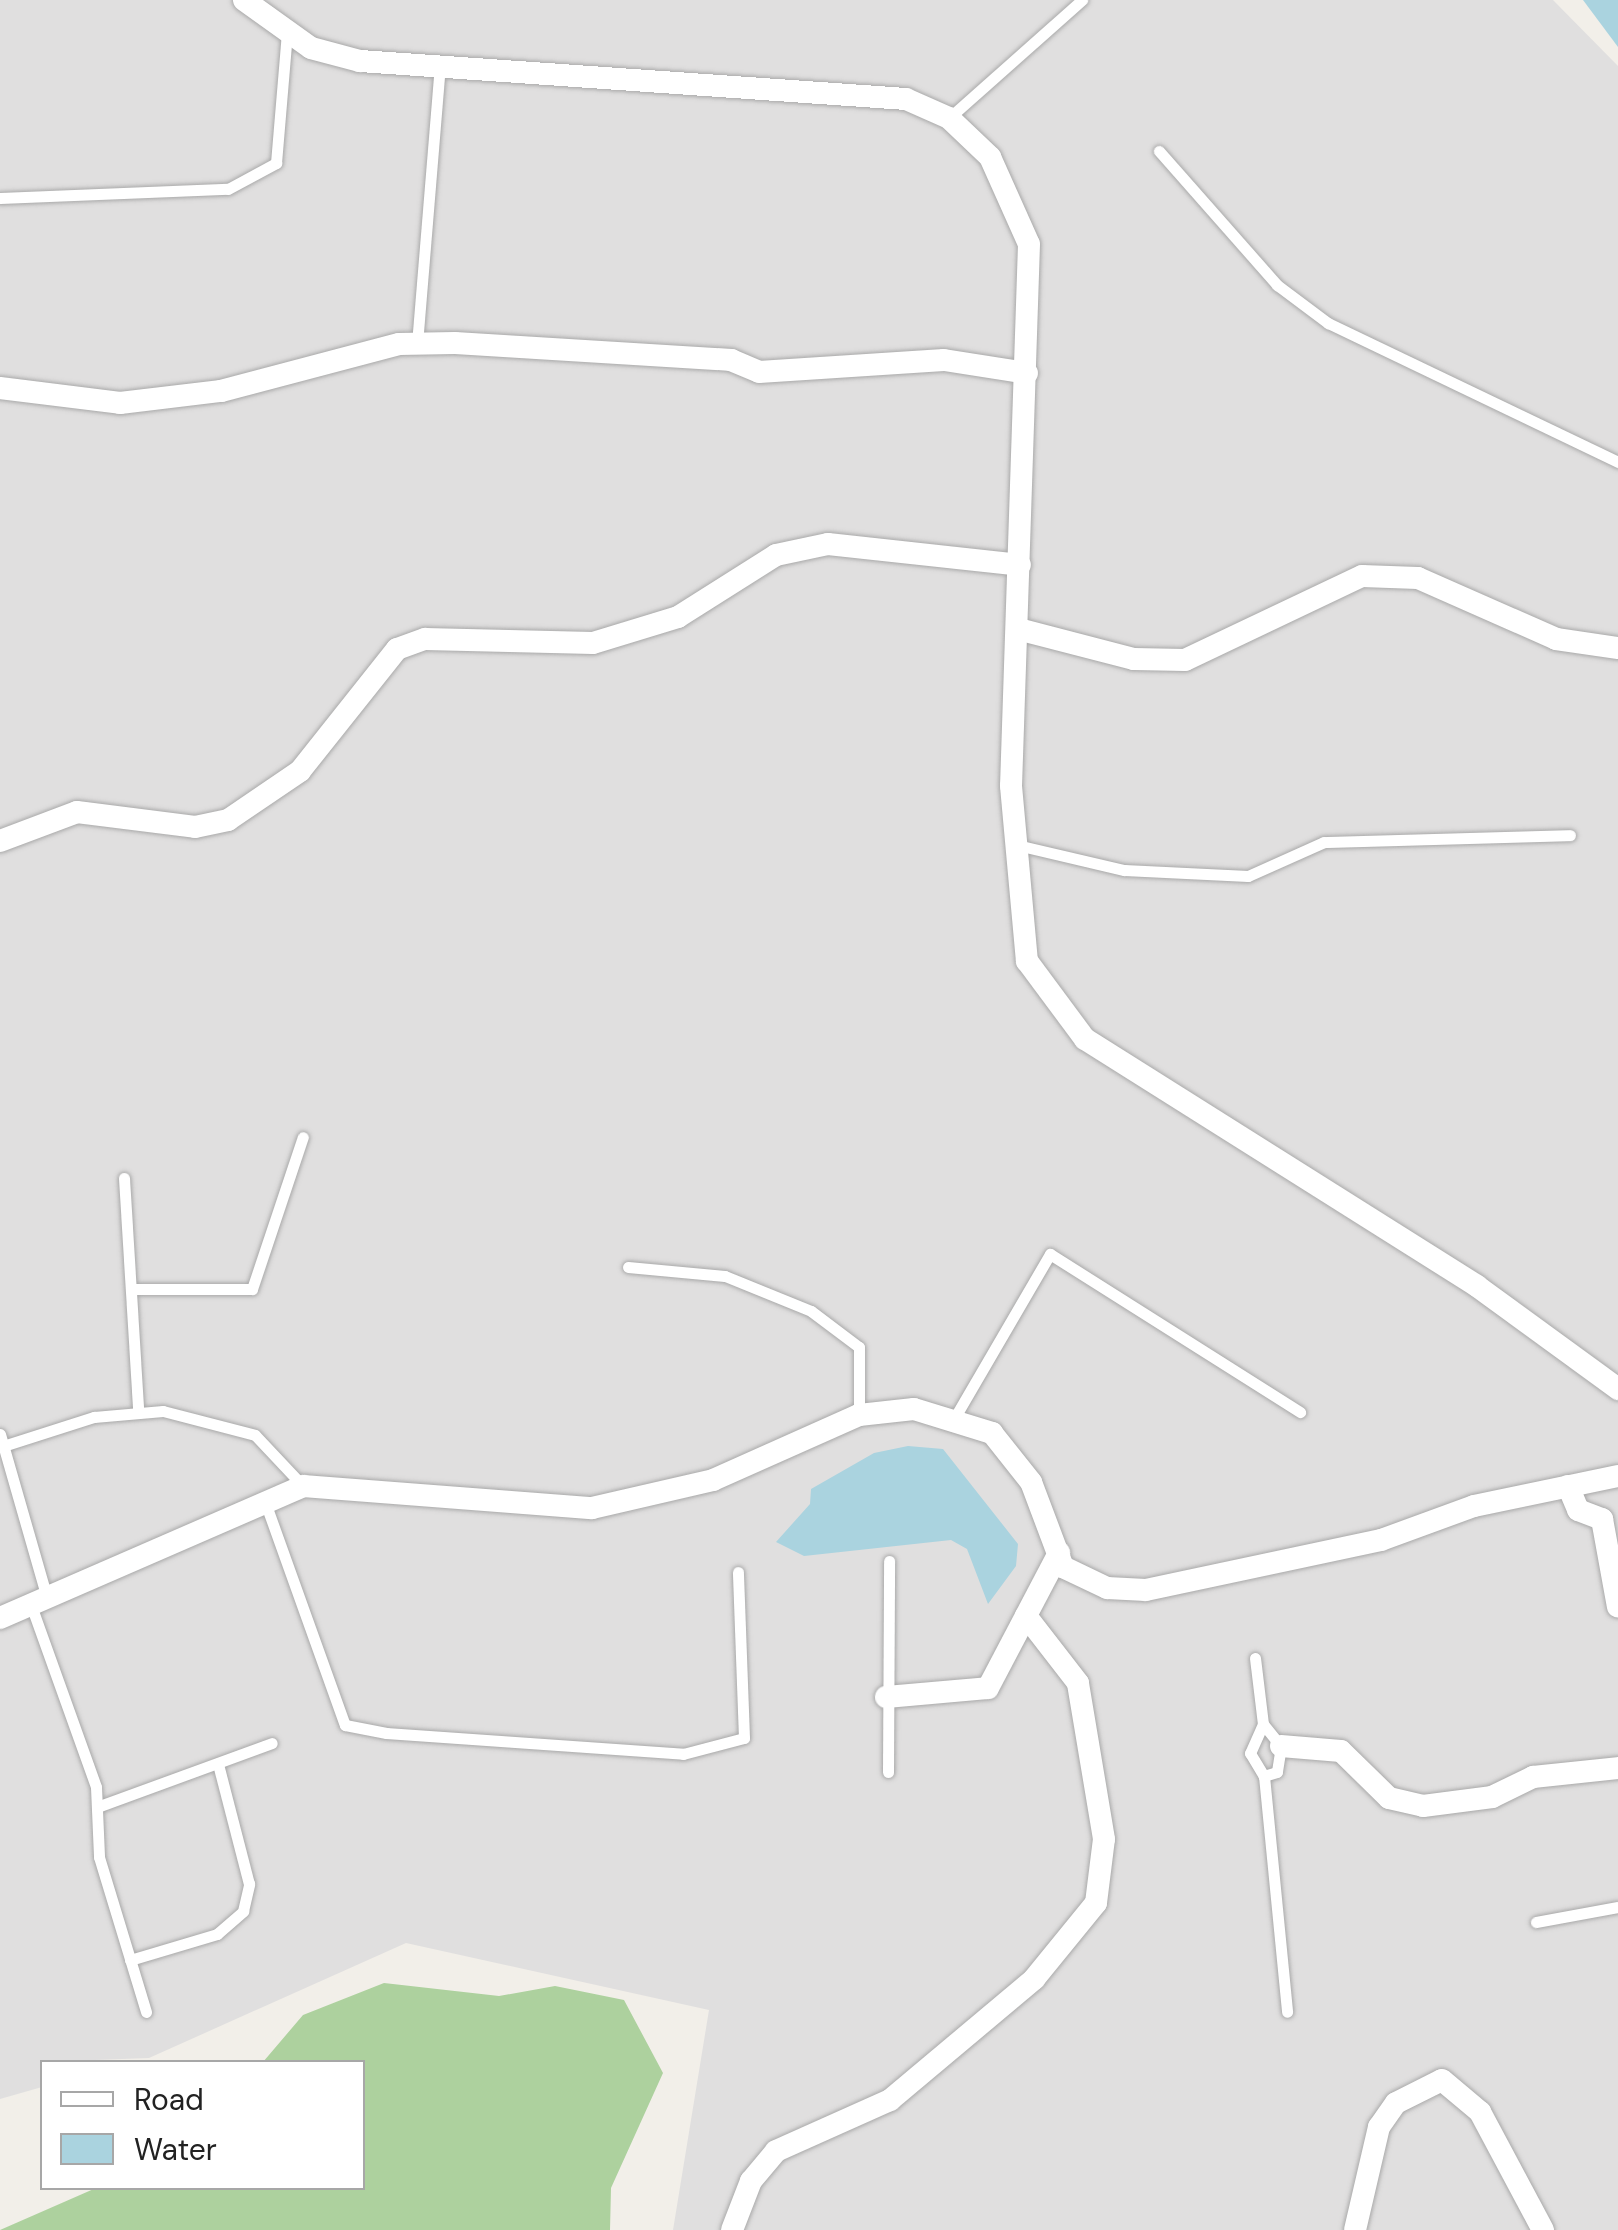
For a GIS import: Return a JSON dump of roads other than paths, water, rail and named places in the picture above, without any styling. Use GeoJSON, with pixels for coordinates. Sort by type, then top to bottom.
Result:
{"type":"FeatureCollection","features":[{"type":"Feature","properties":{"kind":"street"},"geometry":{"type":"LineString","coordinates":[[244,0],[287,32],[360,61],[906,99],[949,118],[990,157],[1029,244],[1016,845],[1027,961],[1085,1039],[1478,1286],[1618,1389]]}},
{"type":"Feature","properties":{"kind":"street"},"geometry":{"type":"LineString","coordinates":[[0,388],[120,404],[221,391],[416,344],[731,360],[759,372],[944,360],[1027,373]]}},
{"type":"Feature","properties":{"kind":"street"},"geometry":{"type":"LineString","coordinates":[[0,842],[76,812],[196,827],[228,820],[300,770],[397,649],[424,639],[593,643],[678,617],[776,555],[828,544],[1020,565]]}},
{"type":"Feature","properties":{"kind":"street"},"geometry":{"type":"LineString","coordinates":[[1018,629],[1134,659],[1185,660],[1362,576],[1418,578],[1556,639],[1618,648]]}},
{"type":"Feature","properties":{"kind":"street"},"geometry":{"type":"LineString","coordinates":[[0,1618],[40,1605],[302,1486],[592,1508],[713,1480],[859,1415],[955,1417],[1009,1449],[1059,1553],[1082,1582],[1146,1590],[1381,1540],[1568,1486],[1618,1476]]}},
{"type":"Feature","properties":{"kind":"street"},"geometry":{"type":"LineString","coordinates":[[1568,1486],[1578,1510],[1610,1511],[1618,1607]]}},
{"type":"Feature","properties":{"kind":"street"},"geometry":{"type":"LineString","coordinates":[[886,1697],[988,1688],[1059,1553]]}},
{"type":"Feature","properties":{"kind":"street"},"geometry":{"type":"LineString","coordinates":[[732,2230],[751,2180],[776,2151],[890,2100],[1034,1979],[1096,1902],[1104,1840],[1078,1683],[1026,1616]]}},
{"type":"Feature","properties":{"kind":"street"},"geometry":{"type":"LineString","coordinates":[[1281,1746],[1341,1750],[1389,1798],[1423,1806],[1492,1797],[1533,1777],[1618,1768]]}},
{"type":"Feature","properties":{"kind":"street"},"geometry":{"type":"LineString","coordinates":[[1354,2230],[1379,2126],[1396,2103],[1442,2080],[1480,2112],[1543,2230]]}},
{"type":"Feature","properties":{"kind":"lane"},"geometry":{"type":"LineString","coordinates":[[949,118],[1082,0]]}},
{"type":"Feature","properties":{"kind":"lane"},"geometry":{"type":"LineString","coordinates":[[0,198],[228,189],[276,163],[287,32]]}},
{"type":"Feature","properties":{"kind":"lane"},"geometry":{"type":"LineString","coordinates":[[416,344],[440,67]]}},
{"type":"Feature","properties":{"kind":"lane"},"geometry":{"type":"LineString","coordinates":[[1160,151],[1277,285],[1328,323],[1618,462]]}},
{"type":"Feature","properties":{"kind":"lane"},"geometry":{"type":"LineString","coordinates":[[1016,845],[1124,870],[1248,876],[1324,842],[1570,835]]}},
{"type":"Feature","properties":{"kind":"lane"},"geometry":{"type":"LineString","coordinates":[[133,1289],[252,1289],[303,1137]]}},
{"type":"Feature","properties":{"kind":"lane"},"geometry":{"type":"LineString","coordinates":[[124,1178],[138,1409]]}},
{"type":"Feature","properties":{"kind":"lane"},"geometry":{"type":"LineString","coordinates":[[955,1417],[1050,1254],[1300,1412]]}},
{"type":"Feature","properties":{"kind":"lane"},"geometry":{"type":"LineString","coordinates":[[628,1267],[726,1276],[811,1311],[858,1347],[859,1415]]}},
{"type":"Feature","properties":{"kind":"lane"},"geometry":{"type":"LineString","coordinates":[[146,2012],[100,1858],[97,1807],[40,1605],[2,1440],[138,1409],[255,1435],[302,1486]]}},
{"type":"Feature","properties":{"kind":"lane"},"geometry":{"type":"LineString","coordinates":[[265,1502],[345,1724],[386,1734],[683,1754],[744,1738],[738,1572]]}},
{"type":"Feature","properties":{"kind":"lane"},"geometry":{"type":"LineString","coordinates":[[888,1561],[888,1772]]}},
{"type":"Feature","properties":{"kind":"lane"},"geometry":{"type":"LineString","coordinates":[[1255,1658],[1263,1724],[1250,1753],[1264,1776],[1287,2012]]}},
{"type":"Feature","properties":{"kind":"lane"},"geometry":{"type":"LineString","coordinates":[[1263,1724],[1281,1746],[1277,1772],[1264,1776]]}},
{"type":"Feature","properties":{"kind":"lane"},"geometry":{"type":"LineString","coordinates":[[97,1807],[272,1744]]}},
{"type":"Feature","properties":{"kind":"lane"},"geometry":{"type":"LineString","coordinates":[[130,1960],[217,1934],[242,1911],[249,1884],[218,1764]]}},
{"type":"Feature","properties":{"kind":"lane"},"geometry":{"type":"LineString","coordinates":[[1536,1922],[1618,1908]]}},
{"type":"Feature","properties":{"kind":"water"},"geometry":{"type":"Polygon","coordinates":[[[1583,0],[1618,0],[1618,47],[1583,0]]]}},
{"type":"Feature","properties":{"kind":"water"},"geometry":{"type":"Polygon","coordinates":[[[908,1446],[943,1449],[1018,1544],[1016,1566],[988,1604],[967,1549],[951,1540],[804,1556],[776,1542],[810,1504],[811,1489],[874,1453],[908,1446]]]}}]}
